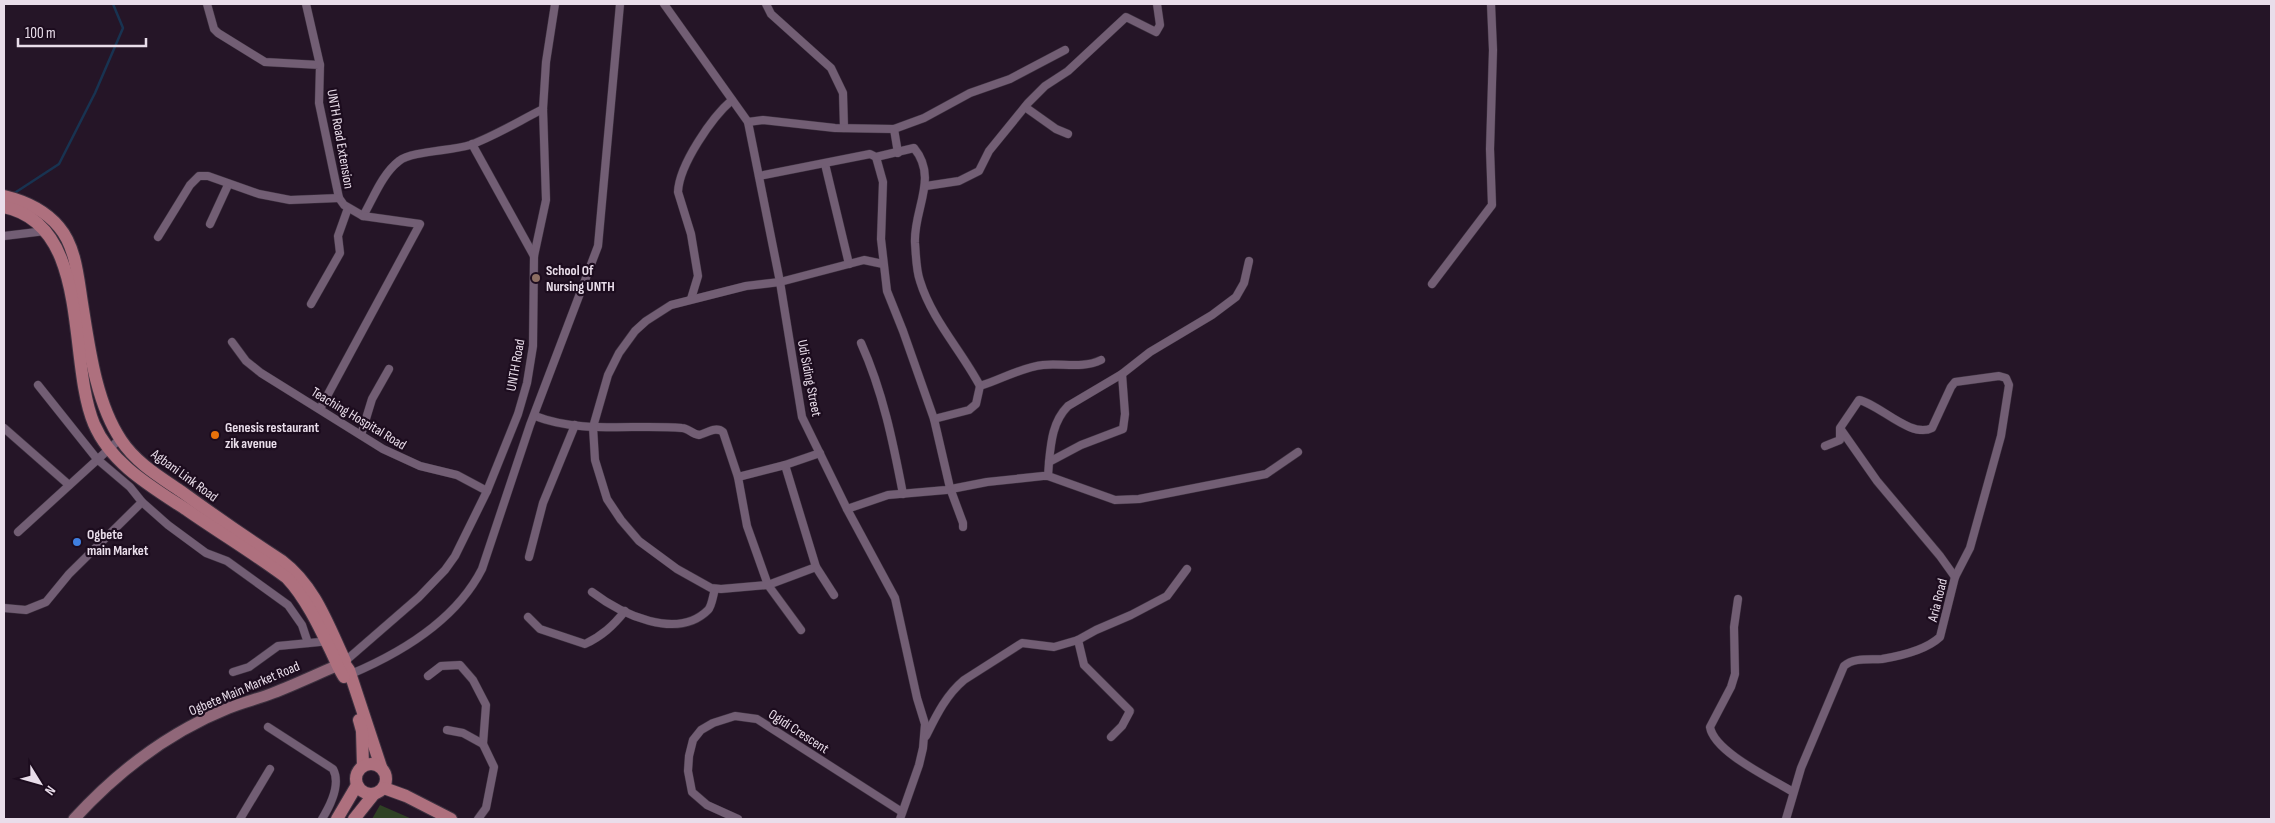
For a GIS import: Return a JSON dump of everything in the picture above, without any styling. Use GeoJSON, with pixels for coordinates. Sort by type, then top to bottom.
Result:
{"type":"FeatureCollection","features":[{"type":"Feature","properties":{"kind":"main road","name":"Agbani Link Road"},"geometry":{"type":"LineString","coordinates":[[7,200],[45,231],[57,247],[64,266],[91,414],[108,448],[132,472],[287,578],[298,591],[331,641]]}},
{"type":"Feature","properties":{"kind":"main road","name":"Agbani Link Road"},"geometry":{"type":"LineString","coordinates":[[7,200],[32,206],[50,218],[60,228],[68,244],[75,264],[95,374],[109,418],[120,439],[136,458],[150,469],[295,571],[306,583],[317,601],[359,717],[362,732],[363,766]]}},
{"type":"Feature","properties":{"kind":"main road","name":"Agbani Link Road"},"geometry":{"type":"LineString","coordinates":[[340,664],[351,674],[383,770]]}},
{"type":"Feature","properties":{"kind":"main road"},"geometry":{"type":"LineString","coordinates":[[337,819],[357,784],[357,774],[363,766],[372,763],[383,770],[406,796]]}},
{"type":"Feature","properties":{"kind":"main road"},"geometry":{"type":"LineString","coordinates":[[354,819],[386,782],[383,770]]}},
{"type":"Feature","properties":{"kind":"main road"},"geometry":{"type":"LineString","coordinates":[[357,784],[364,792],[379,791],[406,796],[451,819]]}},
{"type":"Feature","properties":{"kind":"street"},"geometry":{"type":"LineString","coordinates":[[207,4],[214,29],[265,62],[273,64],[320,65]]}},
{"type":"Feature","properties":{"kind":"street","name":"UNTH Road Extension"},"geometry":{"type":"LineString","coordinates":[[306,4],[320,65],[319,103],[339,198],[341,203],[363,216],[385,176],[399,161],[408,157],[454,150],[472,144],[542,109]]}},
{"type":"Feature","properties":{"kind":"street","name":"UNTH Road"},"geometry":{"type":"LineString","coordinates":[[340,664],[419,597],[445,570],[455,556],[488,490],[518,414],[527,383],[533,342],[534,256],[546,200],[542,109],[546,62],[555,4]]}},
{"type":"Feature","properties":{"kind":"street"},"geometry":{"type":"LineString","coordinates":[[351,674],[379,662],[414,642],[447,615],[474,584],[490,548],[519,457],[598,246],[620,4]]}},
{"type":"Feature","properties":{"kind":"street","name":"Udi Siding Street"},"geometry":{"type":"LineString","coordinates":[[664,4],[748,122],[780,282],[802,416],[847,509],[895,598],[917,698],[923,712],[925,738],[919,765],[901,816]]}},
{"type":"Feature","properties":{"kind":"street"},"geometry":{"type":"LineString","coordinates":[[766,4],[771,14],[831,68],[843,93],[844,128]]}},
{"type":"Feature","properties":{"kind":"street"},"geometry":{"type":"LineString","coordinates":[[926,186],[959,181],[979,171],[989,151],[1045,86],[1068,71],[1126,17],[1156,32],[1160,25],[1157,4]]}},
{"type":"Feature","properties":{"kind":"street"},"geometry":{"type":"LineString","coordinates":[[1432,284],[1492,205],[1490,149],[1491,4]]}},
{"type":"Feature","properties":{"kind":"street"},"geometry":{"type":"LineString","coordinates":[[748,122],[763,120],[844,128],[894,129],[924,118],[970,93],[1010,79],[1065,50]]}},
{"type":"Feature","properties":{"kind":"street"},"geometry":{"type":"LineString","coordinates":[[691,299],[698,276],[691,234],[678,192],[678,185],[692,154],[721,109],[732,100]]}},
{"type":"Feature","properties":{"kind":"street"},"geometry":{"type":"LineString","coordinates":[[1025,107],[1068,134]]}},
{"type":"Feature","properties":{"kind":"street"},"geometry":{"type":"LineString","coordinates":[[894,129],[898,153]]}},
{"type":"Feature","properties":{"kind":"street"},"geometry":{"type":"LineString","coordinates":[[472,144],[534,256]]}},
{"type":"Feature","properties":{"kind":"street"},"geometry":{"type":"LineString","coordinates":[[759,176],[870,154],[876,156],[898,153],[914,148],[916,150],[926,186],[920,203],[915,229],[919,279],[936,318],[968,364],[980,386],[976,404],[969,410],[934,419]]}},
{"type":"Feature","properties":{"kind":"street"},"geometry":{"type":"LineString","coordinates":[[876,156],[883,182],[881,239],[887,291],[934,419],[950,488],[963,523],[962,527]]}},
{"type":"Feature","properties":{"kind":"street"},"geometry":{"type":"LineString","coordinates":[[825,164],[849,264]]}},
{"type":"Feature","properties":{"kind":"street"},"geometry":{"type":"LineString","coordinates":[[158,238],[190,185],[199,176],[208,176],[228,185],[290,200],[339,198]]}},
{"type":"Feature","properties":{"kind":"street"},"geometry":{"type":"LineString","coordinates":[[210,224],[228,185]]}},
{"type":"Feature","properties":{"kind":"street"},"geometry":{"type":"LineString","coordinates":[[310,304],[340,253],[338,236],[348,208]]}},
{"type":"Feature","properties":{"kind":"street"},"geometry":{"type":"LineString","coordinates":[[320,409],[420,224],[363,216]]}},
{"type":"Feature","properties":{"kind":"street"},"geometry":{"type":"LineString","coordinates":[[4,236],[45,231]]}},
{"type":"Feature","properties":{"kind":"street"},"geometry":{"type":"LineString","coordinates":[[816,567],[768,586],[715,589],[688,576],[661,559],[639,540],[621,520],[607,499],[595,460],[593,427],[608,375],[619,354],[635,332],[646,321],[671,305],[746,286],[780,282],[864,260],[883,264]]}},
{"type":"Feature","properties":{"kind":"street"},"geometry":{"type":"LineString","coordinates":[[1048,476],[1051,441],[1061,412],[1083,395],[1122,374],[1150,352],[1212,315],[1236,297],[1244,283],[1249,261]]}},
{"type":"Feature","properties":{"kind":"street","name":"Teaching Hospital Road"},"geometry":{"type":"LineString","coordinates":[[232,342],[246,361],[261,373],[399,457],[420,466],[457,475],[488,490]]}},
{"type":"Feature","properties":{"kind":"street"},"geometry":{"type":"LineString","coordinates":[[861,343],[875,374],[888,417],[903,494]]}},
{"type":"Feature","properties":{"kind":"street"},"geometry":{"type":"LineString","coordinates":[[980,386],[1041,365],[1079,366],[1101,360]]}},
{"type":"Feature","properties":{"kind":"street"},"geometry":{"type":"LineString","coordinates":[[361,434],[372,398],[389,369]]}},
{"type":"Feature","properties":{"kind":"street"},"geometry":{"type":"LineString","coordinates":[[1049,462],[1081,445],[1123,429],[1125,414],[1122,374]]}},
{"type":"Feature","properties":{"kind":"street","name":"Aria Road"},"geometry":{"type":"LineString","coordinates":[[1786,819],[1793,792],[1844,666],[1854,661],[1892,657],[1923,647],[1936,640],[1943,631],[1955,577],[1970,548],[2005,418],[2009,385],[2006,378],[1999,376],[1955,382],[1932,428],[1927,431],[1914,429],[1858,400],[1840,428]]}},
{"type":"Feature","properties":{"kind":"street"},"geometry":{"type":"LineString","coordinates":[[38,385],[97,459],[168,525],[206,553],[228,561],[288,605],[302,625],[308,644]]}},
{"type":"Feature","properties":{"kind":"street"},"geometry":{"type":"LineString","coordinates":[[535,416],[552,423],[593,427],[683,428],[699,435],[717,429],[723,432],[738,477],[747,526],[768,586],[802,630]]}},
{"type":"Feature","properties":{"kind":"street"},"geometry":{"type":"LineString","coordinates":[[529,557],[543,503],[575,425]]}},
{"type":"Feature","properties":{"kind":"street"},"geometry":{"type":"LineString","coordinates":[[4,428],[69,485]]}},
{"type":"Feature","properties":{"kind":"street"},"geometry":{"type":"LineString","coordinates":[[1825,446],[1840,440],[1840,428]]}},
{"type":"Feature","properties":{"kind":"street"},"geometry":{"type":"LineString","coordinates":[[1840,428],[1877,481],[1940,556],[1955,577]]}},
{"type":"Feature","properties":{"kind":"street"},"geometry":{"type":"LineString","coordinates":[[18,532],[120,439]]}},
{"type":"Feature","properties":{"kind":"street"},"geometry":{"type":"LineString","coordinates":[[738,477],[820,452]]}},
{"type":"Feature","properties":{"kind":"street"},"geometry":{"type":"LineString","coordinates":[[847,509],[888,495],[1048,476],[1115,500],[1138,499],[1266,474],[1298,452]]}},
{"type":"Feature","properties":{"kind":"street"},"geometry":{"type":"LineString","coordinates":[[785,464],[816,567],[834,595]]}},
{"type":"Feature","properties":{"kind":"street"},"geometry":{"type":"LineString","coordinates":[[4,608],[26,610],[46,602],[69,574],[142,502]]}},
{"type":"Feature","properties":{"kind":"street"},"geometry":{"type":"LineString","coordinates":[[925,738],[944,703],[955,687],[964,680],[1022,644],[1054,646],[1078,640],[1167,596],[1187,569]]}},
{"type":"Feature","properties":{"kind":"street"},"geometry":{"type":"LineString","coordinates":[[592,592],[611,606],[669,626],[691,622],[709,610],[715,589]]}},
{"type":"Feature","properties":{"kind":"street"},"geometry":{"type":"LineString","coordinates":[[1738,598],[1734,627],[1735,674],[1731,687],[1710,727],[1711,733],[1719,744],[1748,765],[1793,792]]}},
{"type":"Feature","properties":{"kind":"street"},"geometry":{"type":"LineString","coordinates":[[528,617],[540,629],[585,644],[599,638],[614,625],[625,611]]}},
{"type":"Feature","properties":{"kind":"street"},"geometry":{"type":"LineString","coordinates":[[1078,640],[1084,665],[1130,712],[1122,726],[1111,737]]}},
{"type":"Feature","properties":{"kind":"street"},"geometry":{"type":"LineString","coordinates":[[233,672],[249,667],[275,647],[331,641]]}},
{"type":"Feature","properties":{"kind":"street","name":"Ogbete Main Market Road"},"geometry":{"type":"LineString","coordinates":[[74,819],[93,798],[133,763],[185,730],[228,708],[273,693],[340,664]]}},
{"type":"Feature","properties":{"kind":"street"},"geometry":{"type":"LineString","coordinates":[[428,676],[441,666],[460,665],[470,676],[486,705],[487,716],[482,744]]}},
{"type":"Feature","properties":{"kind":"street","name":"Ogidi Crescent"},"geometry":{"type":"LineString","coordinates":[[738,819],[697,797],[689,784],[688,771],[693,740],[701,730],[735,716],[757,719],[901,816]]}},
{"type":"Feature","properties":{"kind":"street"},"geometry":{"type":"LineString","coordinates":[[268,727],[333,769],[335,773],[332,800],[322,819]]}},
{"type":"Feature","properties":{"kind":"street"},"geometry":{"type":"LineString","coordinates":[[447,730],[463,733],[482,744],[494,768],[486,808],[478,819]]}},
{"type":"Feature","properties":{"kind":"street"},"geometry":{"type":"LineString","coordinates":[[240,819],[270,769]]}},
{"type":"Feature","properties":{"kind":"green space"},"geometry":{"type":"Polygon","coordinates":[[[380,805],[412,819],[372,819],[380,805]]]}},
{"type":"Feature","properties":{"kind":"waterway"},"geometry":{"type":"LineString","coordinates":[[13,194],[59,164],[95,93],[123,28],[113,4]]}},
{"type":"Feature","properties":{"kind":"place","name":"School Of Nursing UNTH"},"geometry":{"type":"Point","coordinates":[536,278]}},
{"type":"Feature","properties":{"kind":"place","name":"Genesis restaurant zik avenue"},"geometry":{"type":"Point","coordinates":[215,435]}},
{"type":"Feature","properties":{"kind":"place","name":"Ogbete main Market"},"geometry":{"type":"Point","coordinates":[77,542]}}]}
